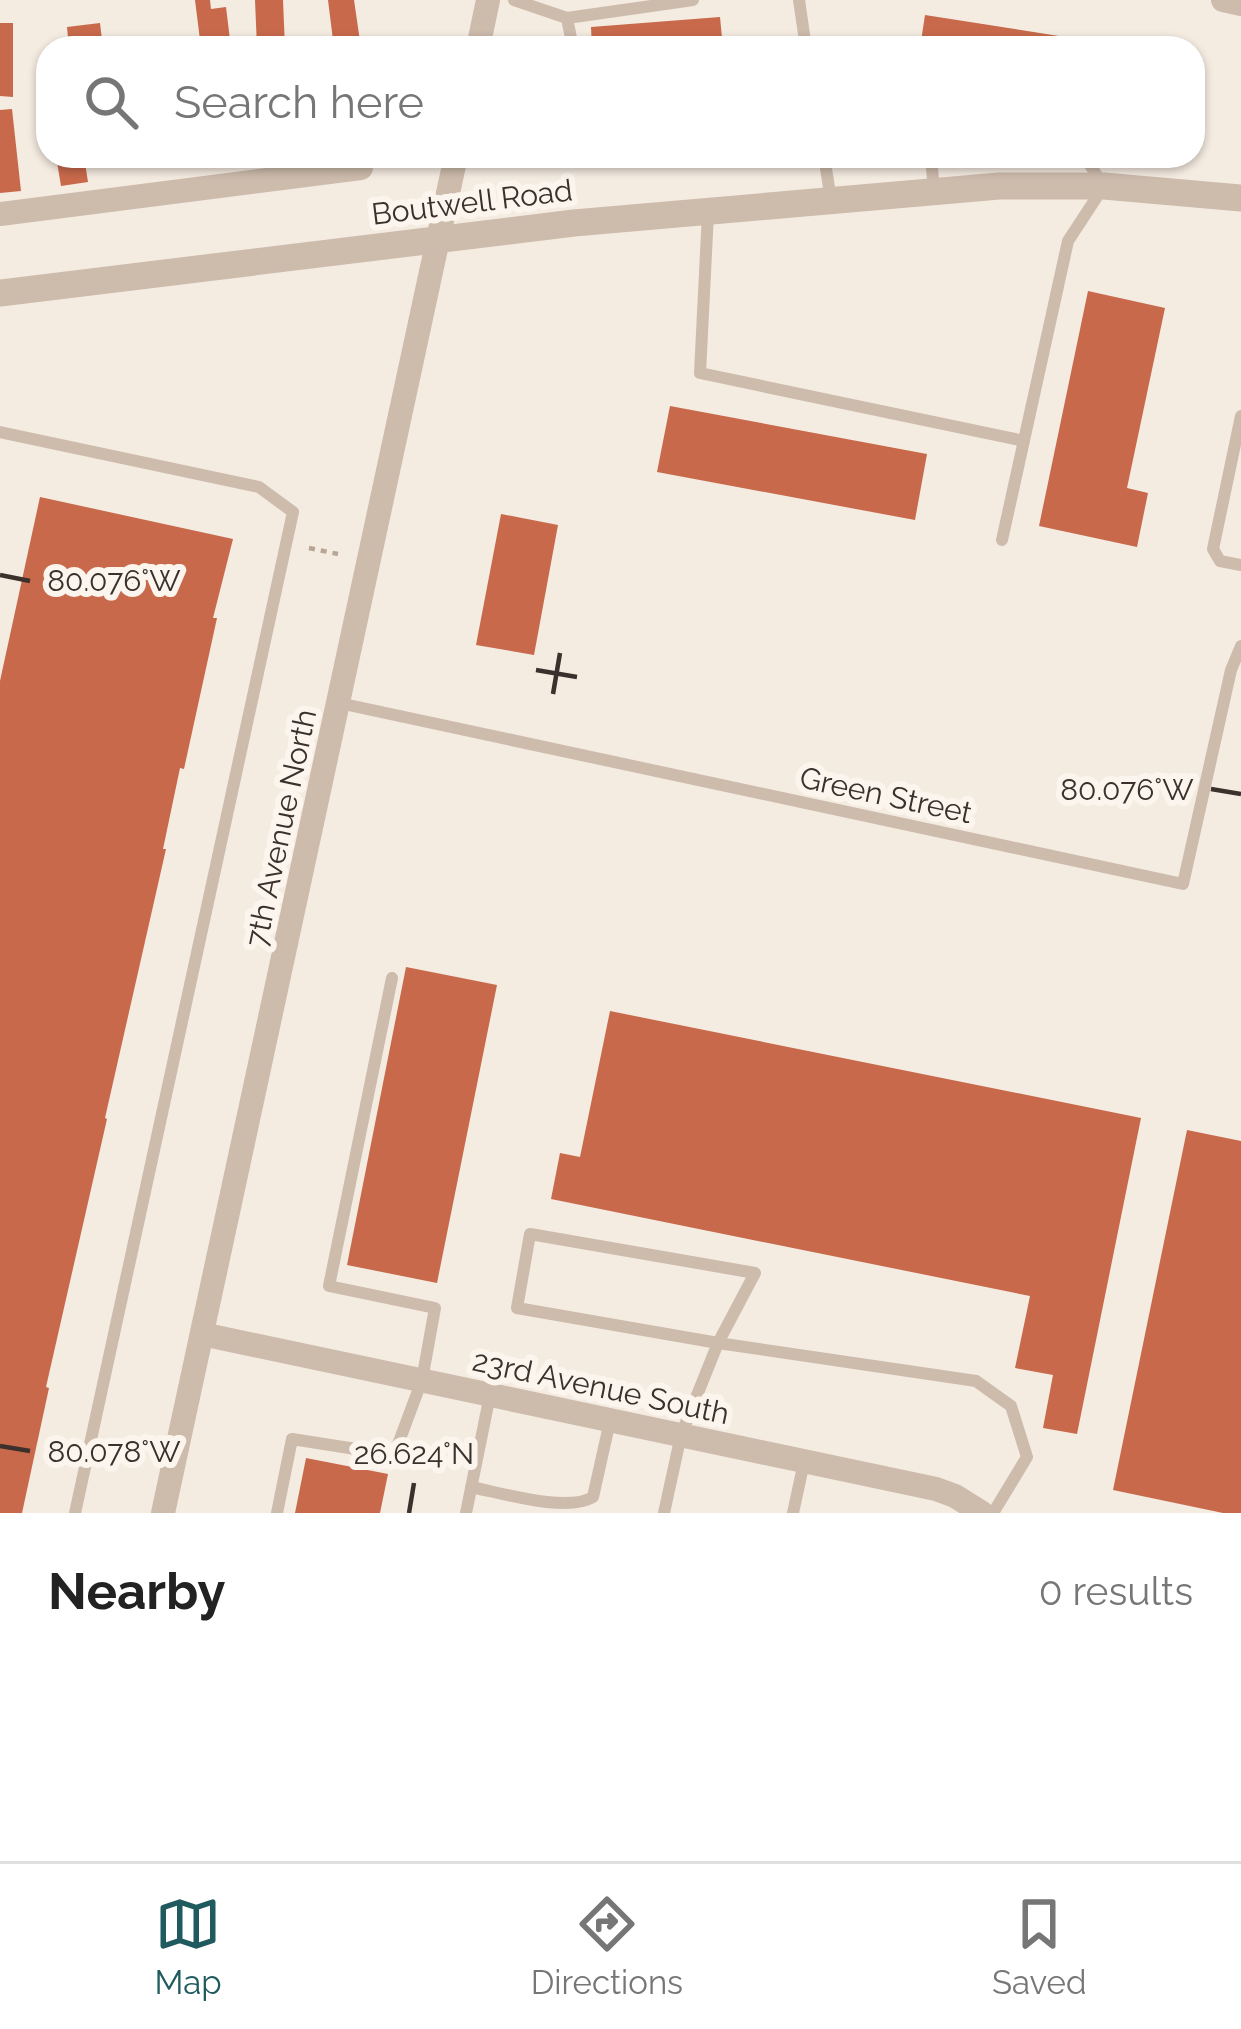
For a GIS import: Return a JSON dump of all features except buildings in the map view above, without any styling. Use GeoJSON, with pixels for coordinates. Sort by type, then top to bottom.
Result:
{"type":"FeatureCollection","features":[{"type":"Feature","properties":{"kind":"street"},"geometry":{"type":"LineString","coordinates":[[480,36],[488,0]]}},
{"type":"Feature","properties":{"kind":"street"},"geometry":{"type":"LineString","coordinates":[[1222,0],[1241,4]]}},
{"type":"Feature","properties":{"kind":"street"},"geometry":{"type":"LineString","coordinates":[[0,214],[361,168]]}},
{"type":"Feature","properties":{"kind":"street","name":"7th Avenue North"},"geometry":{"type":"LineString","coordinates":[[163,1513],[453,168]]}},
{"type":"Feature","properties":{"kind":"street","name":"Boutwell Road"},"geometry":{"type":"LineString","coordinates":[[0,293],[438,239],[934,191],[1104,186],[1241,197]]}},
{"type":"Feature","properties":{"kind":"street","name":"23rd Avenue South"},"geometry":{"type":"LineString","coordinates":[[202,1334],[937,1489],[982,1513]]}},
{"type":"Feature","properties":{"kind":"lane"},"geometry":{"type":"LineString","coordinates":[[514,0],[568,18],[693,0]]}},
{"type":"Feature","properties":{"kind":"lane"},"geometry":{"type":"LineString","coordinates":[[799,0],[804,36]]}},
{"type":"Feature","properties":{"kind":"lane"},"geometry":{"type":"LineString","coordinates":[[568,18],[571,36]]}},
{"type":"Feature","properties":{"kind":"lane"},"geometry":{"type":"LineString","coordinates":[[826,168],[831,200]]}},
{"type":"Feature","properties":{"kind":"lane"},"geometry":{"type":"LineString","coordinates":[[932,168],[934,191]]}},
{"type":"Feature","properties":{"kind":"lane"},"geometry":{"type":"LineString","coordinates":[[1002,540],[1068,241],[1104,186],[1092,168]]}},
{"type":"Feature","properties":{"kind":"lane"},"geometry":{"type":"LineString","coordinates":[[708,211],[700,373],[1024,441]]}},
{"type":"Feature","properties":{"kind":"lane"},"geometry":{"type":"LineString","coordinates":[[1241,416],[1213,549],[1220,561],[1241,565]]}},
{"type":"Feature","properties":{"kind":"lane"},"geometry":{"type":"LineString","coordinates":[[0,432],[259,487],[293,512],[75,1513]]}},
{"type":"Feature","properties":{"kind":"lane","name":"Green Street"},"geometry":{"type":"LineString","coordinates":[[339,703],[1184,884],[1241,646]]}},
{"type":"Feature","properties":{"kind":"lane"},"geometry":{"type":"LineString","coordinates":[[277,1513],[292,1439],[394,1455],[422,1380],[434,1308],[329,1286],[392,978]]}},
{"type":"Feature","properties":{"kind":"lane"},"geometry":{"type":"LineString","coordinates":[[664,1513],[681,1435],[718,1343],[754,1273],[530,1234],[517,1308],[718,1343],[976,1381],[1012,1406],[1027,1456],[993,1513]]}},
{"type":"Feature","properties":{"kind":"lane"},"geometry":{"type":"LineString","coordinates":[[466,1513],[490,1394]]}},
{"type":"Feature","properties":{"kind":"lane"},"geometry":{"type":"LineString","coordinates":[[471,1487],[583,1504],[592,1497],[610,1421]]}},
{"type":"Feature","properties":{"kind":"lane"},"geometry":{"type":"LineString","coordinates":[[793,1513],[804,1462]]}},
{"type":"Feature","properties":{"kind":"path"},"geometry":{"type":"LineString","coordinates":[[308,548],[338,554]]}}]}
